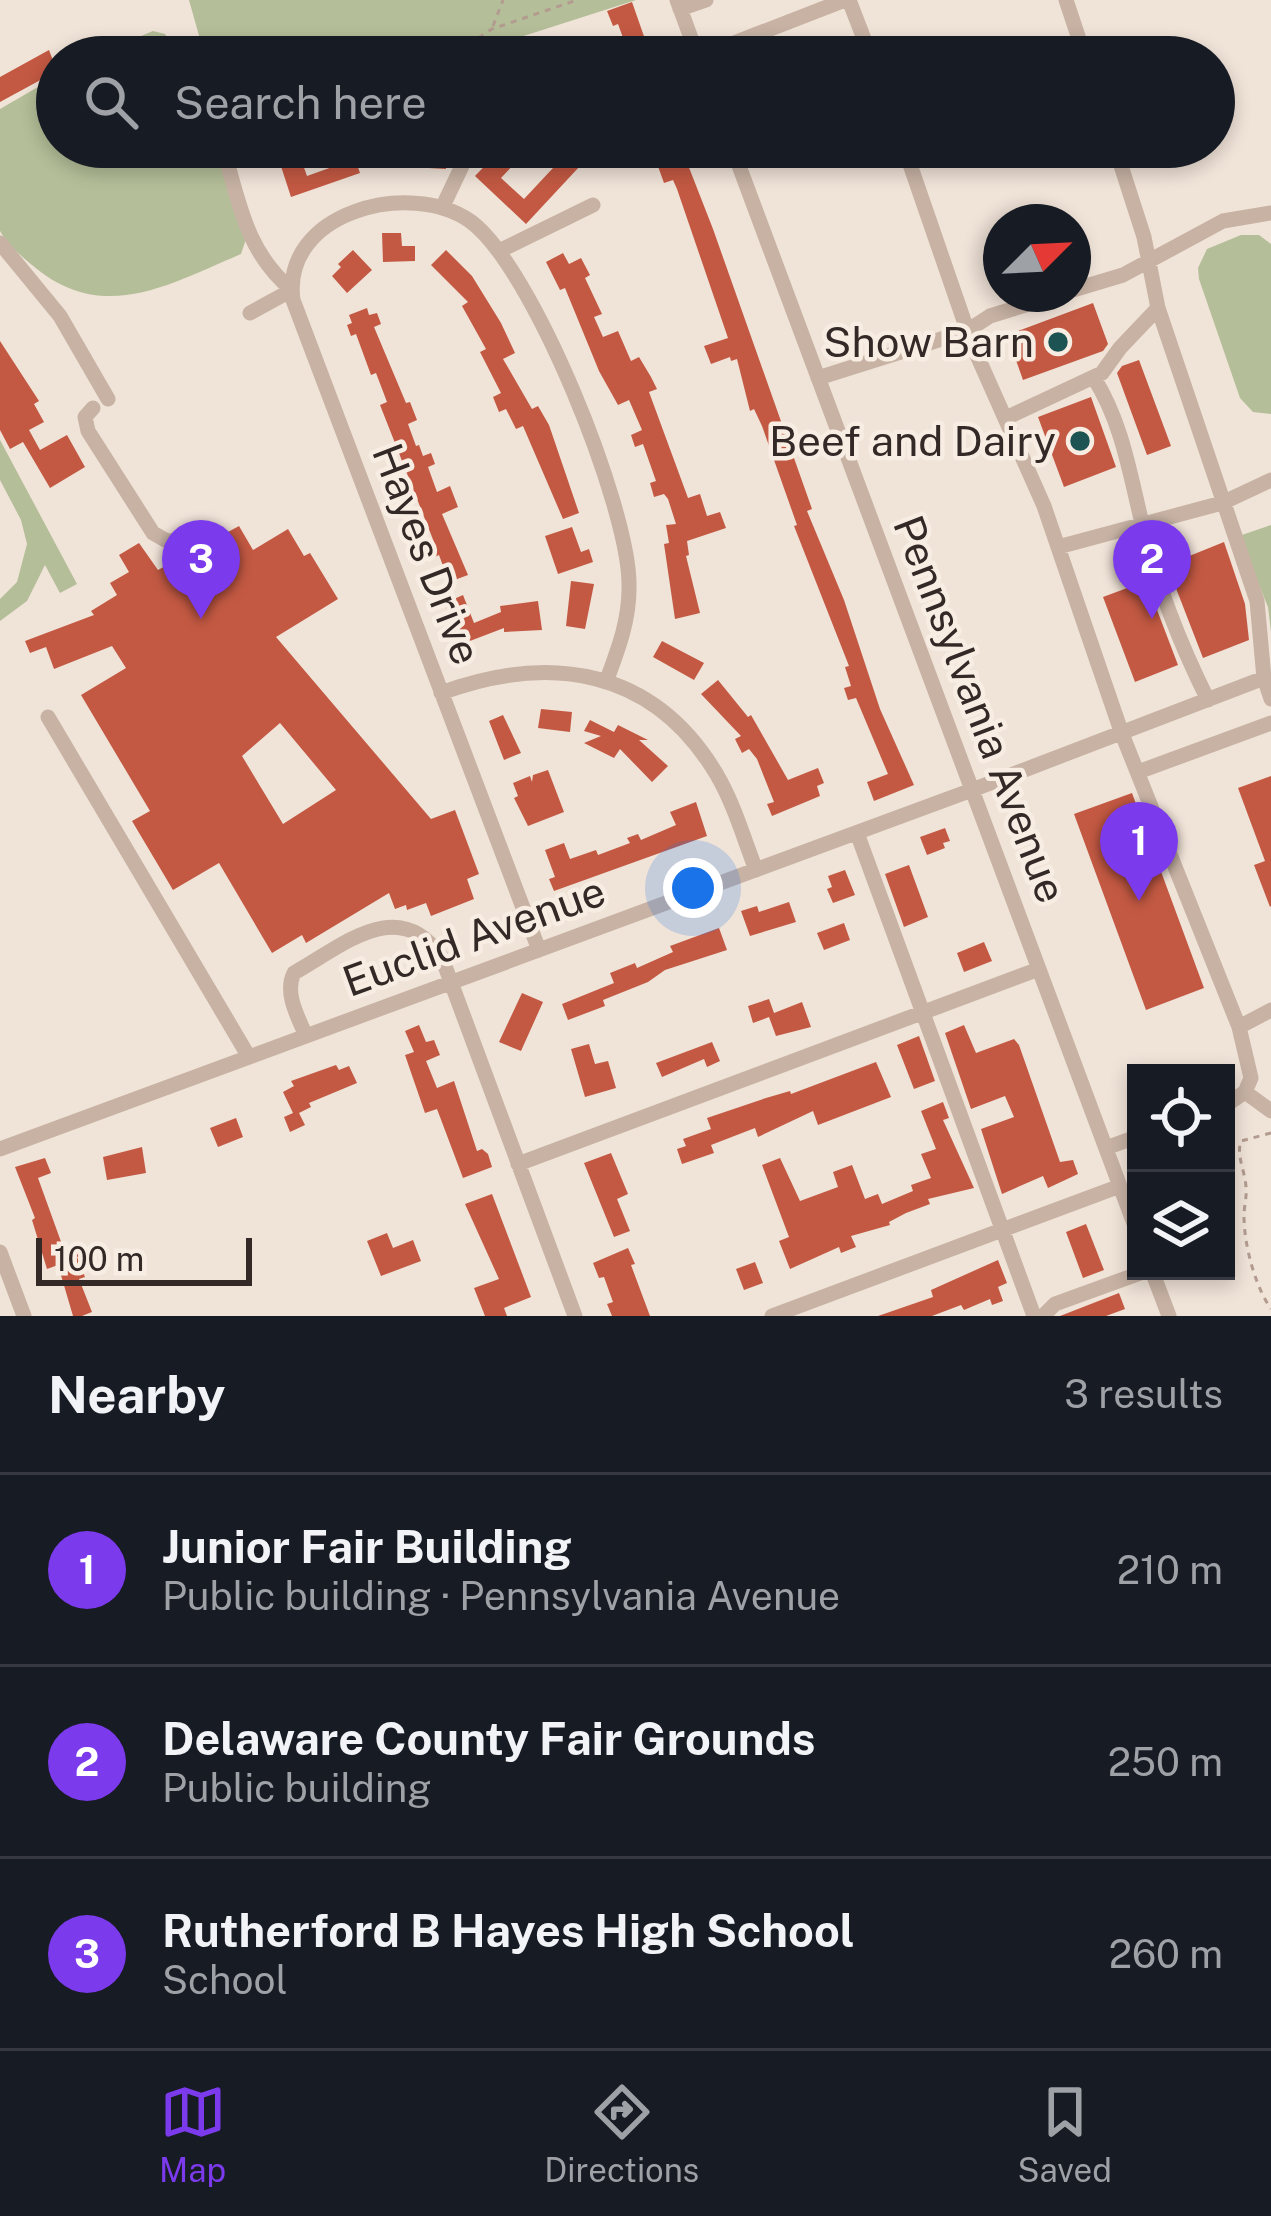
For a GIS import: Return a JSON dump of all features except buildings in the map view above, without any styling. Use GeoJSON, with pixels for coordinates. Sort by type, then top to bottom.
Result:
{"type":"FeatureCollection","features":[{"type":"Feature","properties":{"kind":"street"},"geometry":{"type":"LineString","coordinates":[[690,36],[679,5],[706,0]]}},
{"type":"Feature","properties":{"kind":"street"},"geometry":{"type":"LineString","coordinates":[[753,36],[847,0],[862,36]]}},
{"type":"Feature","properties":{"kind":"street"},"geometry":{"type":"LineString","coordinates":[[1066,0],[1078,36]]}},
{"type":"Feature","properties":{"kind":"street"},"geometry":{"type":"LineString","coordinates":[[230,168],[257,252],[266,269],[292,290]]}},
{"type":"Feature","properties":{"kind":"street"},"geometry":{"type":"LineString","coordinates":[[442,208],[461,168]]}},
{"type":"Feature","properties":{"kind":"street","name":"Pennsylvania Avenue"},"geometry":{"type":"LineString","coordinates":[[740,168],[1127,1205]]}},
{"type":"Feature","properties":{"kind":"street"},"geometry":{"type":"LineString","coordinates":[[911,168],[967,331],[1058,548],[1122,734],[1239,1027],[1251,1068],[1245,1092],[1235,1099]]}},
{"type":"Feature","properties":{"kind":"street"},"geometry":{"type":"LineString","coordinates":[[1122,168],[1144,236],[1158,308],[1257,601],[1264,678],[1271,700]]}},
{"type":"Feature","properties":{"kind":"street"},"geometry":{"type":"LineString","coordinates":[[292,290],[296,260],[323,228],[397,202],[442,208],[471,222],[499,251],[573,393],[622,523],[629,598],[606,682]]}},
{"type":"Feature","properties":{"kind":"street"},"geometry":{"type":"LineString","coordinates":[[499,251],[593,206]]}},
{"type":"Feature","properties":{"kind":"street"},"geometry":{"type":"LineString","coordinates":[[1091,285],[1123,275],[1223,221],[1271,213]]}},
{"type":"Feature","properties":{"kind":"street"},"geometry":{"type":"LineString","coordinates":[[0,243],[60,316],[101,403],[85,416],[88,431],[153,532],[167,541],[183,540]]}},
{"type":"Feature","properties":{"kind":"street"},"geometry":{"type":"LineString","coordinates":[[250,313],[292,290]]}},
{"type":"Feature","properties":{"kind":"street","name":"Hayes Drive"},"geometry":{"type":"LineString","coordinates":[[292,290],[539,950]]}},
{"type":"Feature","properties":{"kind":"street"},"geometry":{"type":"LineString","coordinates":[[1006,418],[1094,378],[1158,308]]}},
{"type":"Feature","properties":{"kind":"street"},"geometry":{"type":"LineString","coordinates":[[818,378],[967,331],[1003,312]]}},
{"type":"Feature","properties":{"kind":"street"},"geometry":{"type":"LineString","coordinates":[[1094,378],[1117,427],[1177,637],[1208,700]]}},
{"type":"Feature","properties":{"kind":"street"},"geometry":{"type":"LineString","coordinates":[[1058,548],[1222,503],[1271,480]]}},
{"type":"Feature","properties":{"kind":"street"},"geometry":{"type":"LineString","coordinates":[[441,693],[512,672],[564,671],[606,682],[660,710],[706,757],[724,788],[756,870]]}},
{"type":"Feature","properties":{"kind":"street","name":"Euclid Avenue"},"geometry":{"type":"LineString","coordinates":[[0,1149],[1264,678]]}},
{"type":"Feature","properties":{"kind":"street"},"geometry":{"type":"LineString","coordinates":[[48,717],[249,1057]]}},
{"type":"Feature","properties":{"kind":"street"},"geometry":{"type":"LineString","coordinates":[[1138,772],[1271,723]]}},
{"type":"Feature","properties":{"kind":"street"},"geometry":{"type":"LineString","coordinates":[[857,833],[1038,1316],[1055,1304],[1127,1279]]}},
{"type":"Feature","properties":{"kind":"street"},"geometry":{"type":"LineString","coordinates":[[306,1036],[292,999],[294,973],[368,931],[386,926],[414,928],[431,941],[451,982],[575,1316]]}},
{"type":"Feature","properties":{"kind":"street"},"geometry":{"type":"LineString","coordinates":[[518,1164],[1039,969]]}},
{"type":"Feature","properties":{"kind":"street"},"geometry":{"type":"LineString","coordinates":[[1239,1027],[1271,1010]]}},
{"type":"Feature","properties":{"kind":"street"},"geometry":{"type":"LineString","coordinates":[[1245,1092],[1271,1111]]}},
{"type":"Feature","properties":{"kind":"street"},"geometry":{"type":"LineString","coordinates":[[1106,1148],[1127,1140]]}},
{"type":"Feature","properties":{"kind":"street"},"geometry":{"type":"LineString","coordinates":[[772,1316],[1120,1186]]}},
{"type":"Feature","properties":{"kind":"street"},"geometry":{"type":"LineString","coordinates":[[0,1252],[24,1316]]}},
{"type":"Feature","properties":{"kind":"street"},"geometry":{"type":"LineString","coordinates":[[1153,1280],[1168,1316]]}},
{"type":"Feature","properties":{"kind":"path"},"geometry":{"type":"LineString","coordinates":[[492,29],[503,0]]}},
{"type":"Feature","properties":{"kind":"path"},"geometry":{"type":"LineString","coordinates":[[481,36],[577,0]]}},
{"type":"Feature","properties":{"kind":"path"},"geometry":{"type":"LineString","coordinates":[[1271,1133],[1241,1141],[1238,1149],[1245,1173],[1244,1218],[1250,1254],[1271,1309]]}},
{"type":"Feature","properties":{"kind":"green space"},"geometry":{"type":"Polygon","coordinates":[[[189,0],[636,0],[524,36],[199,36],[189,0]]]}},
{"type":"Feature","properties":{"kind":"green space"},"geometry":{"type":"Polygon","coordinates":[[[36,88],[36,168],[223,168],[246,239],[241,254],[135,294],[84,293],[58,283],[14,249],[0,231],[0,109],[36,88]]]}},
{"type":"Feature","properties":{"kind":"green space"},"geometry":{"type":"Polygon","coordinates":[[[1241,235],[1259,235],[1271,244],[1271,414],[1253,412],[1240,398],[1199,279],[1198,268],[1207,249],[1241,235]]]}},
{"type":"Feature","properties":{"kind":"green space"},"geometry":{"type":"Polygon","coordinates":[[[0,440],[77,584],[60,593],[45,565],[27,601],[0,621],[0,599],[17,582],[27,544],[21,520],[0,480],[0,440]]]}},
{"type":"Feature","properties":{"kind":"green space"},"geometry":{"type":"Polygon","coordinates":[[[1271,525],[1271,632],[1268,607],[1239,536],[1271,525]]]}},
{"type":"Feature","properties":{"kind":"place","name":"Show Barn"},"geometry":{"type":"Point","coordinates":[1058,342]}},
{"type":"Feature","properties":{"kind":"place","name":"Beef and Dairy"},"geometry":{"type":"Point","coordinates":[1080,441]}},
{"type":"Feature","properties":{"kind":"place","name":"Rutherford B Hayes High School"},"geometry":{"type":"Point","coordinates":[201,619]}},
{"type":"Feature","properties":{"kind":"place","name":"Delaware County Fair Grounds"},"geometry":{"type":"Point","coordinates":[1152,619]}},
{"type":"Feature","properties":{"kind":"place","name":"Junior Fair Building"},"geometry":{"type":"Point","coordinates":[1139,901]}}]}
